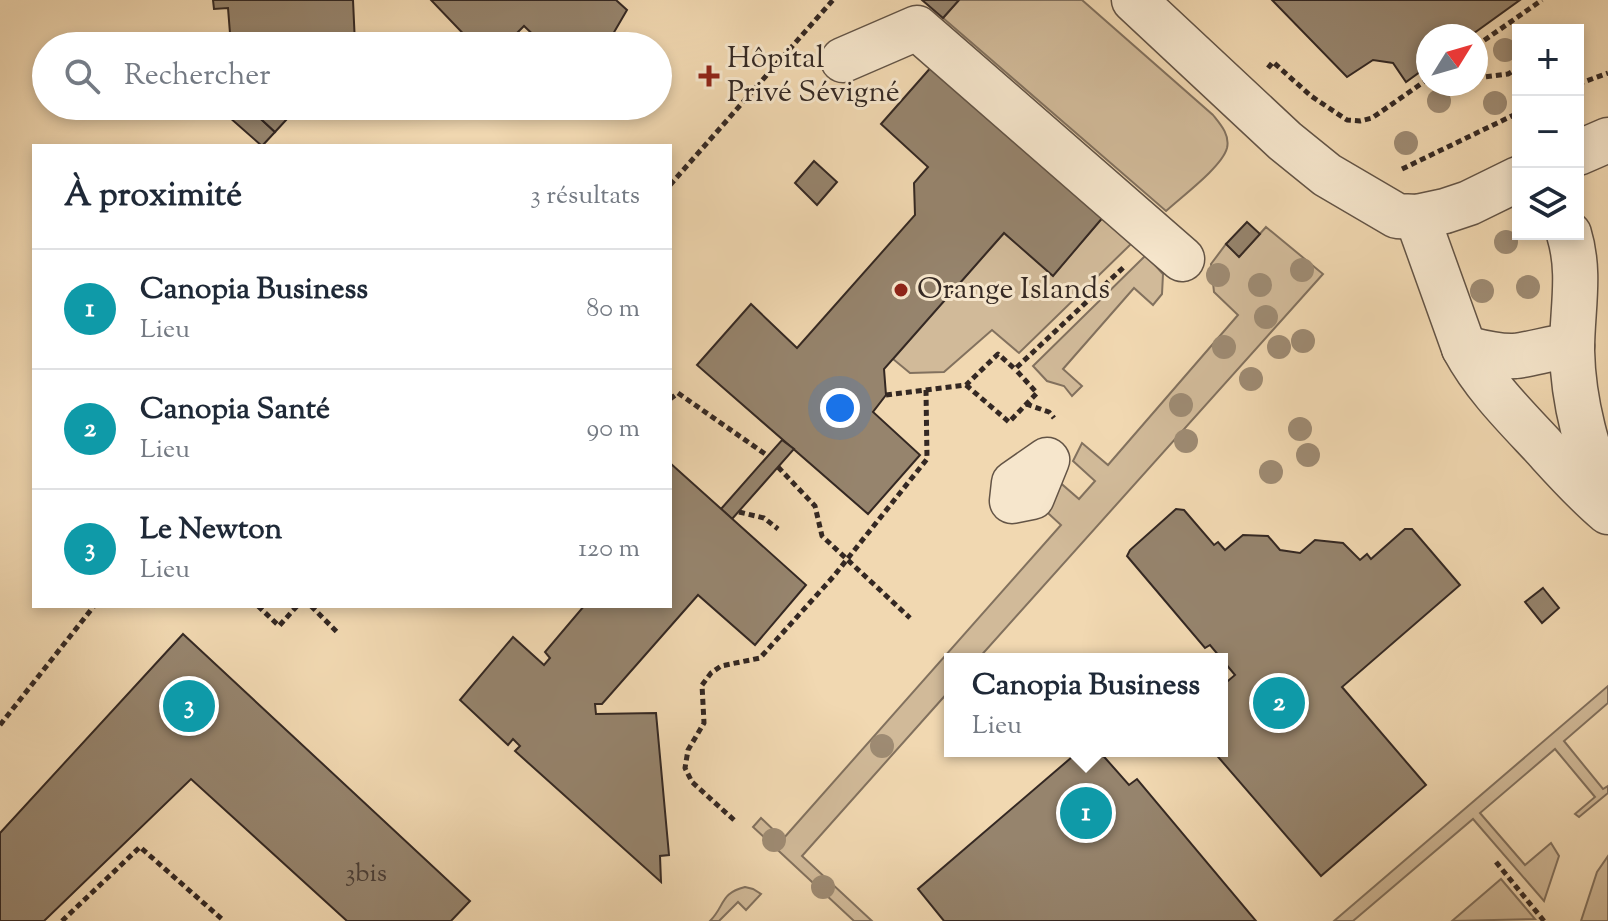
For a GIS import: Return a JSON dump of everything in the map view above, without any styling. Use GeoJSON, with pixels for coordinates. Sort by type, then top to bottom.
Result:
{"type":"FeatureCollection","features":[{"type":"Feature","properties":{"kind":"street"},"geometry":{"type":"LineString","coordinates":[[1134,0],[1285,141],[1327,175],[1397,216],[1417,217],[1469,203],[1512,182]]}},
{"type":"Feature","properties":{"kind":"street"},"geometry":{"type":"LineString","coordinates":[[843,60],[917,28],[1168,248]]}},
{"type":"Feature","properties":{"kind":"street"},"geometry":{"type":"LineString","coordinates":[[1584,150],[1608,140]]}},
{"type":"Feature","properties":{"kind":"street"},"geometry":{"type":"LineString","coordinates":[[1417,217],[1464,348],[1483,379],[1590,497],[1608,512]]}},
{"type":"Feature","properties":{"kind":"street"},"geometry":{"type":"LineString","coordinates":[[1570,240],[1576,270],[1572,346],[1580,423],[1608,504]]}},
{"type":"Feature","properties":{"kind":"street"},"geometry":{"type":"LineString","coordinates":[[1464,348],[1486,354],[1514,356],[1572,346]]}},
{"type":"Feature","properties":{"kind":"street"},"geometry":{"type":"LineString","coordinates":[[1012,501],[1014,483],[1053,442]]}},
{"type":"Feature","properties":{"kind":"path"},"geometry":{"type":"LineString","coordinates":[[672,183],[833,0]]}},
{"type":"Feature","properties":{"kind":"path"},"geometry":{"type":"LineString","coordinates":[[1488,38],[1542,0]]}},
{"type":"Feature","properties":{"kind":"path"},"geometry":{"type":"LineString","coordinates":[[1239,97],[1273,62],[1311,96],[1347,120],[1372,118],[1416,87]]}},
{"type":"Feature","properties":{"kind":"path"},"geometry":{"type":"LineString","coordinates":[[1488,76],[1512,72]]}},
{"type":"Feature","properties":{"kind":"path"},"geometry":{"type":"LineString","coordinates":[[1584,82],[1608,73]]}},
{"type":"Feature","properties":{"kind":"path"},"geometry":{"type":"LineString","coordinates":[[1396,171],[1512,116]]}},
{"type":"Feature","properties":{"kind":"path"},"geometry":{"type":"LineString","coordinates":[[1015,369],[1168,248]]}},
{"type":"Feature","properties":{"kind":"path"},"geometry":{"type":"LineString","coordinates":[[886,395],[966,385],[998,354],[1037,393],[1009,422],[966,385]]}},
{"type":"Feature","properties":{"kind":"path"},"geometry":{"type":"LineString","coordinates":[[734,820],[692,782],[685,768],[688,750],[704,723],[702,685],[721,666],[760,658],[927,459],[926,390]]}},
{"type":"Feature","properties":{"kind":"path"},"geometry":{"type":"LineString","coordinates":[[672,398],[678,393],[768,456]]}},
{"type":"Feature","properties":{"kind":"path"},"geometry":{"type":"LineString","coordinates":[[1026,404],[1049,412],[1053,442]]}},
{"type":"Feature","properties":{"kind":"path"},"geometry":{"type":"LineString","coordinates":[[778,467],[815,506],[822,536],[910,618]]}},
{"type":"Feature","properties":{"kind":"path"},"geometry":{"type":"LineString","coordinates":[[739,512],[764,518],[778,529]]}},
{"type":"Feature","properties":{"kind":"path"},"geometry":{"type":"LineString","coordinates":[[0,725],[92,608]]}},
{"type":"Feature","properties":{"kind":"path"},"geometry":{"type":"LineString","coordinates":[[260,608],[279,626],[295,608]]}},
{"type":"Feature","properties":{"kind":"path"},"geometry":{"type":"LineString","coordinates":[[313,608],[337,632]]}},
{"type":"Feature","properties":{"kind":"path"},"geometry":{"type":"LineString","coordinates":[[62,921],[140,847],[224,921]]}},
{"type":"Feature","properties":{"kind":"path"},"geometry":{"type":"LineString","coordinates":[[1496,862],[1544,921]]}},
{"type":"Feature","properties":{"kind":"shaded area"},"geometry":{"type":"Polygon","coordinates":[[[959,0],[1082,0],[1213,115],[1227,139],[1224,156],[1166,211],[943,18],[959,0]]]}},
{"type":"Feature","properties":{"kind":"shaded area"},"geometry":{"type":"Polygon","coordinates":[[[1104,216],[1132,243],[1019,353],[992,330],[944,372],[910,373],[893,359],[1004,233],[1053,275],[1104,216]]]}},
{"type":"Feature","properties":{"kind":"shaded area"},"geometry":{"type":"Polygon","coordinates":[[[1266,227],[1323,274],[983,653],[948,653],[1061,525],[1037,503],[1057,480],[1079,499],[1095,481],[1073,461],[1082,443],[1108,465],[1238,315],[1214,292],[1211,264],[1226,244],[1240,256],[1266,227]]]}},
{"type":"Feature","properties":{"kind":"shaded area"},"geometry":{"type":"Polygon","coordinates":[[[1146,255],[1163,274],[1162,294],[1153,305],[1134,288],[1063,369],[1082,386],[1072,396],[1064,386],[1047,381],[1033,366],[1146,255]]]}},
{"type":"Feature","properties":{"kind":"shaded area"},"geometry":{"type":"Polygon","coordinates":[[[944,657],[944,697],[802,856],[872,921],[854,921],[753,827],[761,818],[783,839],[944,657]]]}},
{"type":"Feature","properties":{"kind":"shaded area"},"geometry":{"type":"Polygon","coordinates":[[[1608,686],[1608,703],[1564,741],[1603,789],[1608,786],[1608,793],[1579,817],[1575,814],[1595,797],[1555,749],[1480,813],[1525,865],[1551,843],[1559,856],[1544,901],[1473,819],[1353,921],[1334,921],[1608,686]]]}},
{"type":"Feature","properties":{"kind":"shaded area"},"geometry":{"type":"Polygon","coordinates":[[[1608,856],[1608,921],[1581,921],[1597,872],[1608,856]]]}},
{"type":"Feature","properties":{"kind":"shaded area"},"geometry":{"type":"Polygon","coordinates":[[[1501,879],[1535,919],[1452,921],[1501,879]]]}},
{"type":"Feature","properties":{"kind":"shaded area"},"geometry":{"type":"Polygon","coordinates":[[[745,887],[761,894],[746,910],[738,902],[719,921],[710,921],[727,896],[745,887]]]}},
{"type":"Feature","properties":{"kind":"building"},"geometry":{"type":"Polygon","coordinates":[[[213,0],[353,0],[354,32],[230,32],[228,8],[214,9],[213,0]]]}},
{"type":"Feature","properties":{"kind":"building"},"geometry":{"type":"Polygon","coordinates":[[[431,0],[616,0],[627,10],[614,32],[530,32],[524,26],[518,32],[462,32],[431,0]]]}},
{"type":"Feature","properties":{"kind":"building"},"geometry":{"type":"Polygon","coordinates":[[[922,0],[959,0],[943,18],[922,0]]]}},
{"type":"Feature","properties":{"kind":"building"},"geometry":{"type":"Polygon","coordinates":[[[1272,0],[1520,0],[1487,24],[1416,24],[1416,75],[1406,82],[1393,63],[1373,60],[1347,77],[1272,0]]]}},
{"type":"Feature","properties":{"kind":"building","name":"Orange Islands"},"geometry":{"type":"Polygon","coordinates":[[[933,65],[1104,216],[1053,276],[1004,233],[884,369],[886,395],[873,412],[920,455],[868,514],[697,365],[751,304],[797,348],[915,215],[914,183],[928,167],[881,124],[933,65]]]}},
{"type":"Feature","properties":{"kind":"building"},"geometry":{"type":"Polygon","coordinates":[[[232,120],[262,120],[275,132],[264,144],[260,144],[232,120]]]}},
{"type":"Feature","properties":{"kind":"building"},"geometry":{"type":"Polygon","coordinates":[[[262,120],[286,120],[275,132],[262,120]]]}},
{"type":"Feature","properties":{"kind":"building"},"geometry":{"type":"Polygon","coordinates":[[[814,161],[837,182],[817,205],[795,183],[814,161]]]}},
{"type":"Feature","properties":{"kind":"building"},"geometry":{"type":"Polygon","coordinates":[[[1247,222],[1260,234],[1239,257],[1226,244],[1247,222]]]}},
{"type":"Feature","properties":{"kind":"building"},"geometry":{"type":"Polygon","coordinates":[[[782,440],[794,449],[732,519],[721,509],[782,440]]]}},
{"type":"Feature","properties":{"kind":"building"},"geometry":{"type":"Polygon","coordinates":[[[672,465],[806,585],[755,645],[698,595],[602,704],[595,704],[596,714],[656,713],[669,855],[660,856],[661,882],[515,751],[520,746],[513,739],[508,745],[460,700],[513,637],[544,665],[550,658],[545,652],[582,608],[672,608],[672,465]]]}},
{"type":"Feature","properties":{"kind":"building"},"geometry":{"type":"Polygon","coordinates":[[[1176,509],[1184,510],[1214,545],[1218,542],[1225,550],[1243,535],[1268,536],[1280,550],[1300,553],[1315,540],[1343,543],[1360,560],[1367,554],[1371,559],[1405,529],[1412,529],[1460,585],[1342,687],[1426,785],[1321,876],[1218,757],[1228,757],[1228,681],[1235,675],[1228,667],[1228,653],[1217,653],[1210,645],[1205,648],[1127,556],[1176,509]]]}},
{"type":"Feature","properties":{"kind":"building"},"geometry":{"type":"Polygon","coordinates":[[[1543,588],[1559,608],[1542,623],[1525,602],[1543,588]]]}},
{"type":"Feature","properties":{"kind":"building"},"geometry":{"type":"Polygon","coordinates":[[[183,634],[470,901],[451,921],[347,921],[191,779],[44,921],[0,921],[0,833],[183,634]]]}},
{"type":"Feature","properties":{"kind":"building"},"geometry":{"type":"Polygon","coordinates":[[[1072,757],[1104,757],[1129,785],[1137,779],[1256,921],[944,921],[918,889],[1072,757]]]}},
{"type":"Feature","properties":{"kind":"place","name":"Hôpital Privé Sévigné"},"geometry":{"type":"Point","coordinates":[709,76]}},
{"type":"Feature","properties":{"kind":"place","name":"Orange Islands"},"geometry":{"type":"Point","coordinates":[901,290]}},
{"type":"Feature","properties":{"kind":"place","name":"Canopia Santé"},"geometry":{"type":"Point","coordinates":[1279,703]}},
{"type":"Feature","properties":{"kind":"place","name":"Le Newton"},"geometry":{"type":"Point","coordinates":[189,706]}},
{"type":"Feature","properties":{"kind":"place","name":"Canopia Business"},"geometry":{"type":"Point","coordinates":[1086,813]}}]}
